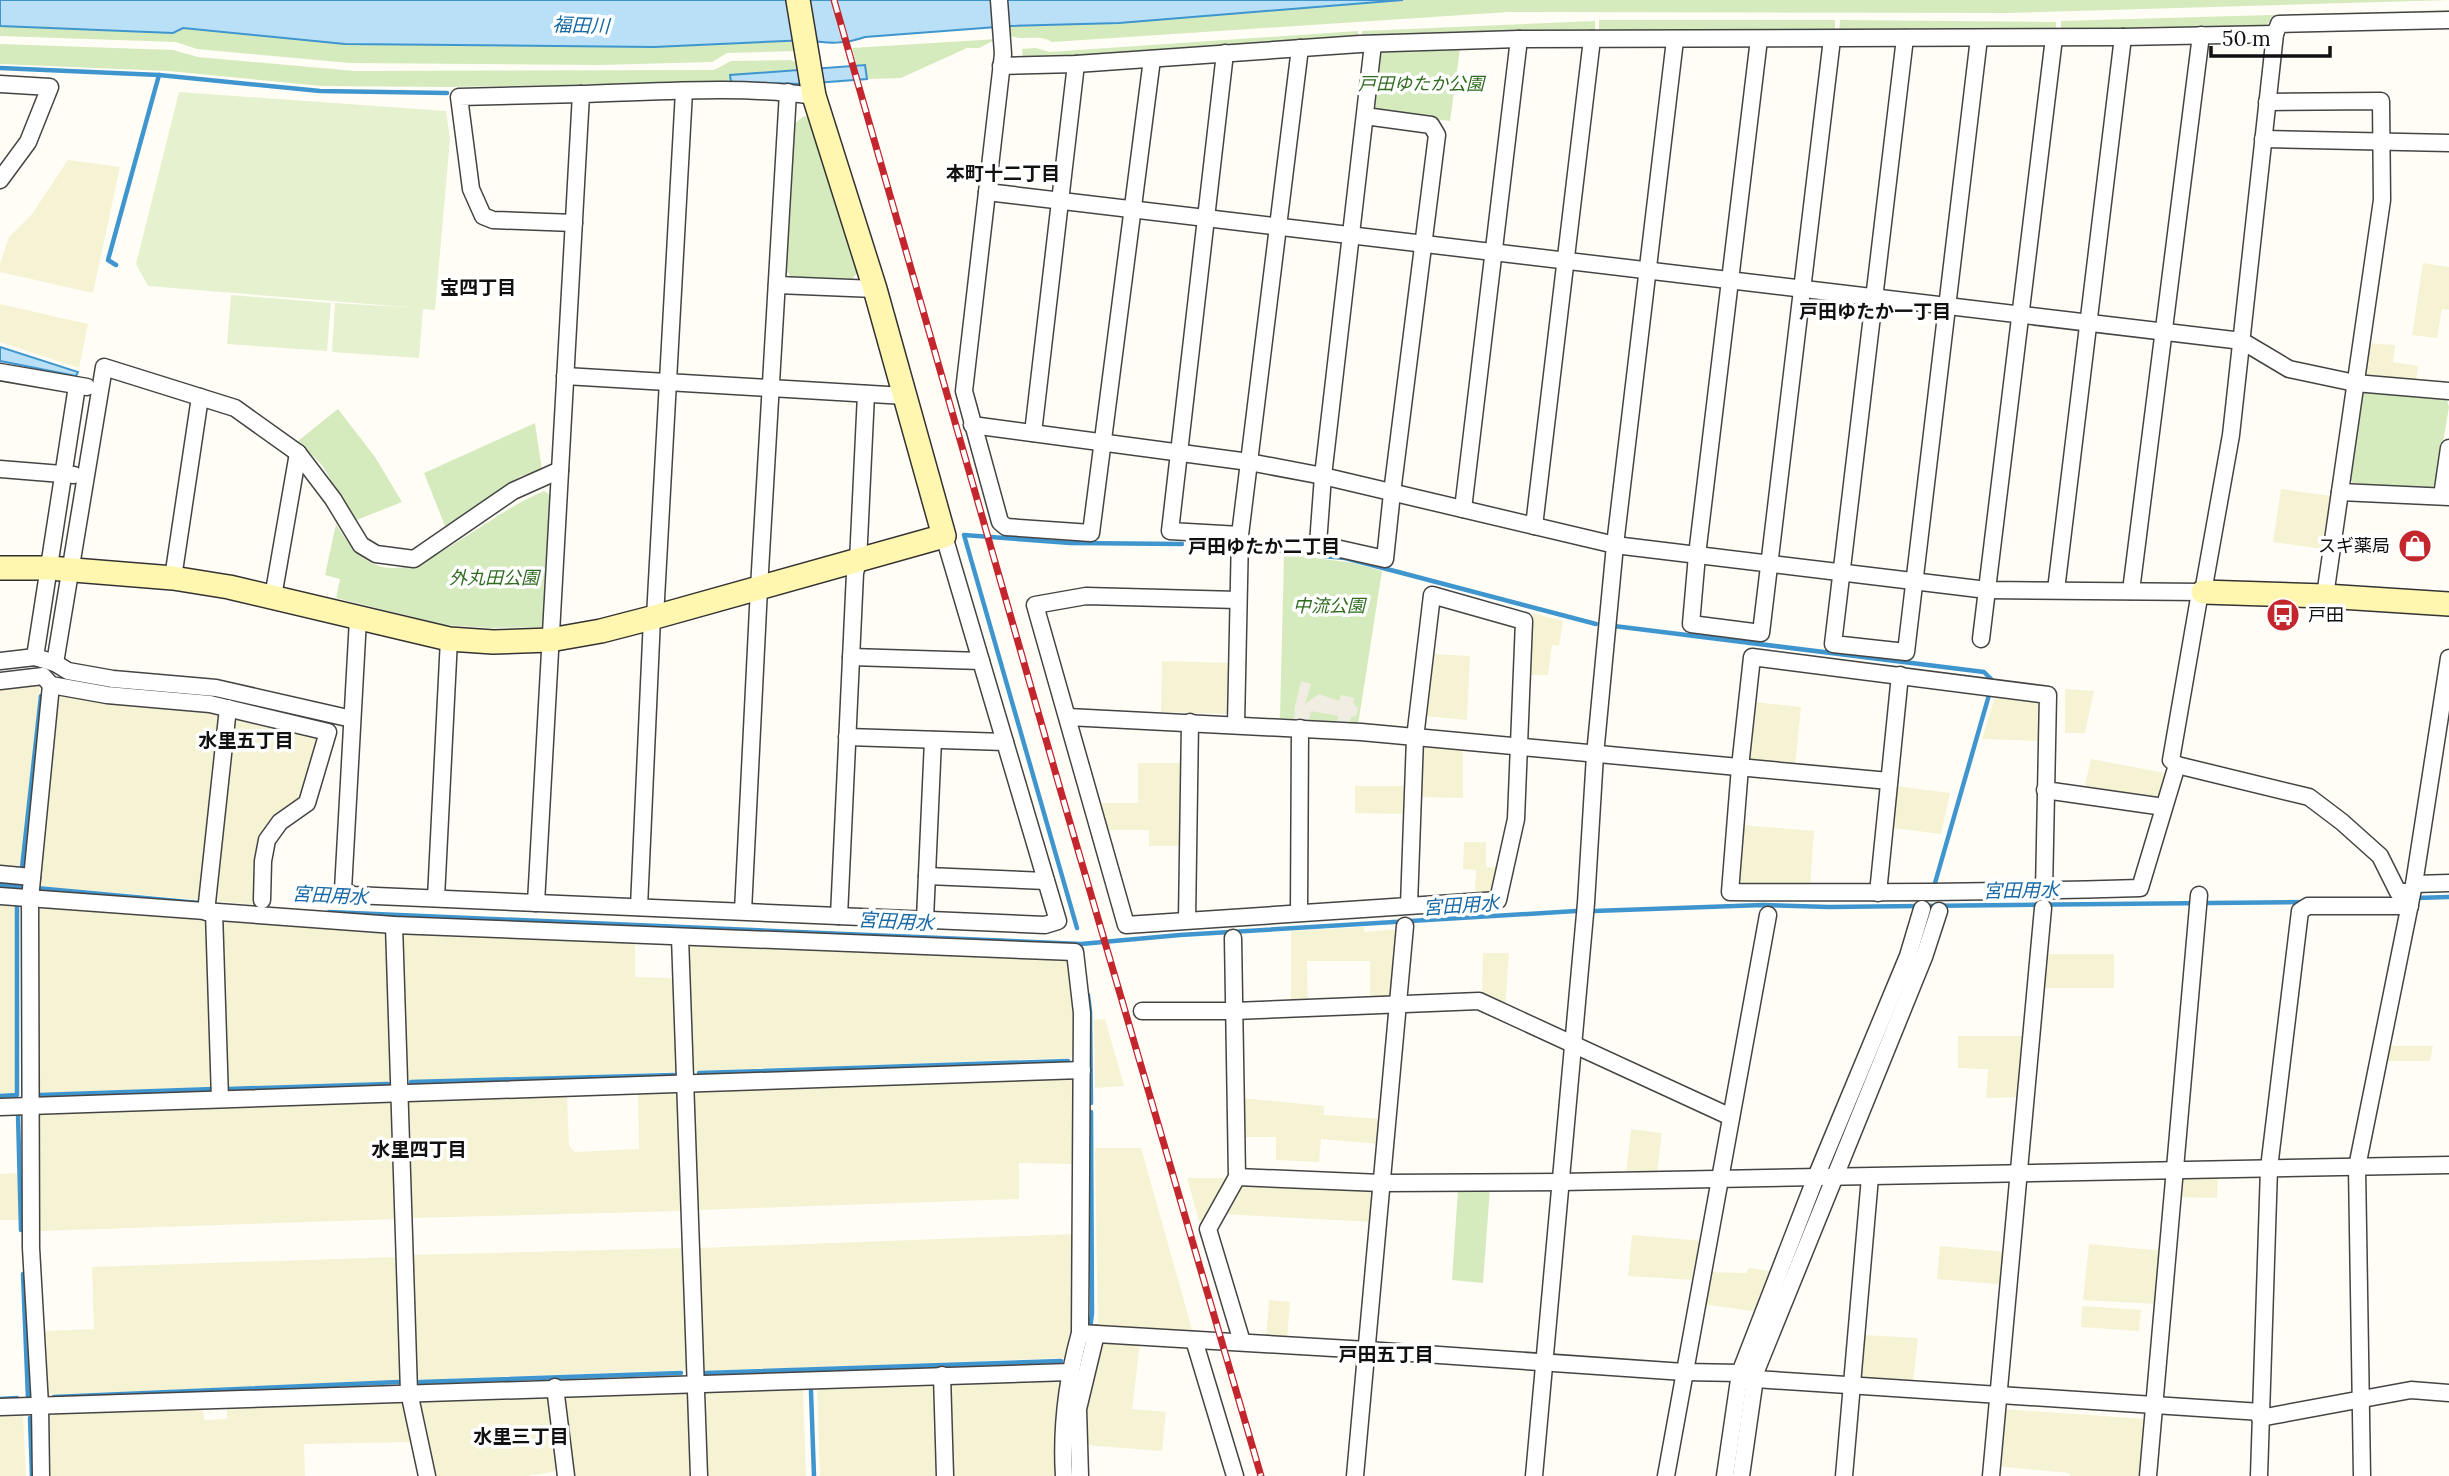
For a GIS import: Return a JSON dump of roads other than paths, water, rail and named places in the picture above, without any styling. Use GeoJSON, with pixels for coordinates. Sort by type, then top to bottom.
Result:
{"type":"FeatureCollection","features":[{"type":"Feature","properties":{"kind":"street"},"geometry":{"type":"LineString","coordinates":[[358,619],[343,890],[353,894],[536,903],[1045,925],[1058,921],[811,76],[798,0]]}},
{"type":"Feature","properties":{"kind":"street"},"geometry":{"type":"LineString","coordinates":[[999,0],[1003,37],[1001,66],[964,391],[1000,522],[1006,527],[1091,533],[1105,443],[1153,59]]}},
{"type":"Feature","properties":{"kind":"street"},"geometry":{"type":"LineString","coordinates":[[2412,896],[2399,892],[2380,856],[2343,822],[2309,797],[2177,765],[2171,760],[2231,435],[2275,34],[2279,24],[2449,20]]}},
{"type":"Feature","properties":{"kind":"street"},"geometry":{"type":"LineString","coordinates":[[1001,66],[1076,64],[1373,44],[1519,39],[2054,38],[2275,34]]}},
{"type":"Feature","properties":{"kind":"street"},"geometry":{"type":"LineString","coordinates":[[2131,591],[2201,35]]}},
{"type":"Feature","properties":{"kind":"street"},"geometry":{"type":"LineString","coordinates":[[2056,590],[2123,37]]}},
{"type":"Feature","properties":{"kind":"street"},"geometry":{"type":"LineString","coordinates":[[1905,38],[1833,645],[1906,653],[1979,38]]}},
{"type":"Feature","properties":{"kind":"street"},"geometry":{"type":"LineString","coordinates":[[1981,639],[2054,38]]}},
{"type":"Feature","properties":{"kind":"street"},"geometry":{"type":"LineString","coordinates":[[1463,509],[1519,39]]}},
{"type":"Feature","properties":{"kind":"street"},"geometry":{"type":"LineString","coordinates":[[1534,526],[1592,39]]}},
{"type":"Feature","properties":{"kind":"street"},"geometry":{"type":"LineString","coordinates":[[1759,39],[1691,624],[1761,632],[1832,39]]}},
{"type":"Feature","properties":{"kind":"street"},"geometry":{"type":"LineString","coordinates":[[1534,1476],[1574,1046],[1595,755],[1615,545],[1675,40]]}},
{"type":"Feature","properties":{"kind":"street"},"geometry":{"type":"LineString","coordinates":[[1365,116],[1431,125],[1437,135],[1385,559],[1318,544],[1323,476],[1373,44]]}},
{"type":"Feature","properties":{"kind":"street"},"geometry":{"type":"LineString","coordinates":[[1237,724],[1238,554],[1300,48]]}},
{"type":"Feature","properties":{"kind":"street"},"geometry":{"type":"LineString","coordinates":[[1225,53],[1170,531],[1240,535]]}},
{"type":"Feature","properties":{"kind":"street"},"geometry":{"type":"LineString","coordinates":[[1032,433],[1076,64]]}},
{"type":"Feature","properties":{"kind":"street"},"geometry":{"type":"LineString","coordinates":[[574,223],[493,220],[483,216],[471,189],[459,97],[684,91],[788,92],[811,76]]}},
{"type":"Feature","properties":{"kind":"street"},"geometry":{"type":"LineString","coordinates":[[0,84],[50,87],[28,142],[0,180]]}},
{"type":"Feature","properties":{"kind":"street"},"geometry":{"type":"LineString","coordinates":[[639,907],[684,91]]}},
{"type":"Feature","properties":{"kind":"street"},"geometry":{"type":"LineString","coordinates":[[743,911],[788,92]]}},
{"type":"Feature","properties":{"kind":"street"},"geometry":{"type":"LineString","coordinates":[[536,903],[581,94]]}},
{"type":"Feature","properties":{"kind":"street"},"geometry":{"type":"LineString","coordinates":[[2267,103],[2381,101],[2382,200],[2325,596]]}},
{"type":"Feature","properties":{"kind":"street"},"geometry":{"type":"LineString","coordinates":[[2263,138],[2449,143]]}},
{"type":"Feature","properties":{"kind":"street"},"geometry":{"type":"LineString","coordinates":[[987,192],[2242,341],[2289,369],[2355,383],[2449,391]]}},
{"type":"Feature","properties":{"kind":"street"},"geometry":{"type":"LineString","coordinates":[[777,285],[874,289]]}},
{"type":"Feature","properties":{"kind":"street"},"geometry":{"type":"LineString","coordinates":[[35,657],[86,477],[104,367],[235,408],[298,453],[333,499],[361,545],[376,554],[414,558],[513,491],[560,470]]}},
{"type":"Feature","properties":{"kind":"street"},"geometry":{"type":"LineString","coordinates":[[0,372],[100,388]]}},
{"type":"Feature","properties":{"kind":"street"},"geometry":{"type":"LineString","coordinates":[[565,376],[905,396]]}},
{"type":"Feature","properties":{"kind":"street"},"geometry":{"type":"LineString","coordinates":[[55,663],[64,473],[77,386]]}},
{"type":"Feature","properties":{"kind":"street"},"geometry":{"type":"LineString","coordinates":[[839,916],[866,394]]}},
{"type":"Feature","properties":{"kind":"street"},"geometry":{"type":"LineString","coordinates":[[173,578],[200,397]]}},
{"type":"Feature","properties":{"kind":"street"},"geometry":{"type":"LineString","coordinates":[[972,425],[1249,462],[1323,476],[1615,545],[1770,564],[1987,590],[2202,592],[2449,604]]}},
{"type":"Feature","properties":{"kind":"street"},"geometry":{"type":"LineString","coordinates":[[2340,492],[2445,497],[2449,448]]}},
{"type":"Feature","properties":{"kind":"street"},"geometry":{"type":"LineString","coordinates":[[273,597],[298,453]]}},
{"type":"Feature","properties":{"kind":"street"},"geometry":{"type":"LineString","coordinates":[[0,469],[86,477]]}},
{"type":"Feature","properties":{"kind":"street"},"geometry":{"type":"LineString","coordinates":[[0,568],[60,568],[173,578],[229,587],[449,639],[493,642],[550,640],[601,631],[858,562],[944,536]]}},
{"type":"Feature","properties":{"kind":"street"},"geometry":{"type":"LineString","coordinates":[[1238,600],[1086,596],[1035,605],[1126,925],[1498,900],[1516,819],[1524,621],[1432,595],[1415,738],[1409,905]]}},
{"type":"Feature","properties":{"kind":"street"},"geometry":{"type":"LineString","coordinates":[[436,898],[449,639]]}},
{"type":"Feature","properties":{"kind":"street"},"geometry":{"type":"LineString","coordinates":[[0,661],[35,657],[55,663],[68,671],[113,679],[216,688],[352,719]]}},
{"type":"Feature","properties":{"kind":"street"},"geometry":{"type":"LineString","coordinates":[[851,657],[981,661]]}},
{"type":"Feature","properties":{"kind":"street"},"geometry":{"type":"LineString","coordinates":[[2044,891],[2048,695],[1752,657],[1730,892],[2044,891],[2140,888],[2177,765]]}},
{"type":"Feature","properties":{"kind":"street"},"geometry":{"type":"LineString","coordinates":[[2362,1476],[2357,1167],[2412,896],[2449,658]]}},
{"type":"Feature","properties":{"kind":"street"},"geometry":{"type":"LineString","coordinates":[[1878,892],[1900,675]]}},
{"type":"Feature","properties":{"kind":"street"},"geometry":{"type":"LineString","coordinates":[[0,681],[43,676],[51,685],[107,695],[209,704],[328,732],[307,803],[280,822],[267,840],[263,861],[262,900]]}},
{"type":"Feature","properties":{"kind":"street"},"geometry":{"type":"LineString","coordinates":[[41,1476],[40,1405],[31,1248],[30,899],[51,685]]}},
{"type":"Feature","properties":{"kind":"street"},"geometry":{"type":"LineString","coordinates":[[220,1099],[210,912],[228,708]]}},
{"type":"Feature","properties":{"kind":"street"},"geometry":{"type":"LineString","coordinates":[[1068,717],[1300,728],[1889,780]]}},
{"type":"Feature","properties":{"kind":"street"},"geometry":{"type":"LineString","coordinates":[[1187,920],[1190,722]]}},
{"type":"Feature","properties":{"kind":"street"},"geometry":{"type":"LineString","coordinates":[[1299,912],[1300,728]]}},
{"type":"Feature","properties":{"kind":"street"},"geometry":{"type":"LineString","coordinates":[[847,737],[1005,742]]}},
{"type":"Feature","properties":{"kind":"street"},"geometry":{"type":"LineString","coordinates":[[925,919],[933,740]]}},
{"type":"Feature","properties":{"kind":"street"},"geometry":{"type":"LineString","coordinates":[[2045,790],[2164,807]]}},
{"type":"Feature","properties":{"kind":"street"},"geometry":{"type":"LineString","coordinates":[[0,874],[32,877]]}},
{"type":"Feature","properties":{"kind":"street"},"geometry":{"type":"LineString","coordinates":[[927,876],[1046,881]]}},
{"type":"Feature","properties":{"kind":"street"},"geometry":{"type":"LineString","coordinates":[[2259,1476],[2269,1168],[2300,911],[2308,906],[2412,896],[2449,883]]}},
{"type":"Feature","properties":{"kind":"street"},"geometry":{"type":"LineString","coordinates":[[0,896],[394,925],[1075,953],[1082,1013],[1088,1334],[1079,1409],[1080,1476]]}},
{"type":"Feature","properties":{"kind":"street"},"geometry":{"type":"LineString","coordinates":[[2148,1476],[2199,901]]}},
{"type":"Feature","properties":{"kind":"street"},"geometry":{"type":"LineString","coordinates":[[1992,1476],[2043,908]]}},
{"type":"Feature","properties":{"kind":"street"},"geometry":{"type":"LineString","coordinates":[[1725,1476],[1747,1376],[1816,1177],[1908,956],[1922,909]]}},
{"type":"Feature","properties":{"kind":"street"},"geometry":{"type":"LineString","coordinates":[[1747,1376],[1756,1371],[1924,957],[1939,911]]}},
{"type":"Feature","properties":{"kind":"street"},"geometry":{"type":"LineString","coordinates":[[1666,1476],[1768,915]]}},
{"type":"Feature","properties":{"kind":"street"},"geometry":{"type":"LineString","coordinates":[[394,925],[409,1392],[427,1476]]}},
{"type":"Feature","properties":{"kind":"street"},"geometry":{"type":"LineString","coordinates":[[1355,1476],[1405,926]]}},
{"type":"Feature","properties":{"kind":"street"},"geometry":{"type":"LineString","coordinates":[[680,937],[699,1476]]}},
{"type":"Feature","properties":{"kind":"street"},"geometry":{"type":"LineString","coordinates":[[1233,938],[1237,1177],[1208,1229],[1242,1342]]}},
{"type":"Feature","properties":{"kind":"street"},"geometry":{"type":"LineString","coordinates":[[1142,1011],[1234,1011],[1479,1001],[1731,1117]]}},
{"type":"Feature","properties":{"kind":"street"},"geometry":{"type":"LineString","coordinates":[[0,1107],[1082,1070]]}},
{"type":"Feature","properties":{"kind":"street"},"geometry":{"type":"LineString","coordinates":[[1237,1177],[1381,1183],[1561,1182],[2449,1165]]}},
{"type":"Feature","properties":{"kind":"street"},"geometry":{"type":"LineString","coordinates":[[1844,1476],[1870,1177]]}},
{"type":"Feature","properties":{"kind":"street"},"geometry":{"type":"LineString","coordinates":[[1088,1334],[1543,1361],[2260,1415],[2411,1390],[2449,1393]]}},
{"type":"Feature","properties":{"kind":"street"},"geometry":{"type":"LineString","coordinates":[[1064,1476],[1064,1419],[1070,1372],[1088,1334]]}},
{"type":"Feature","properties":{"kind":"street"},"geometry":{"type":"LineString","coordinates":[[1194,1340],[1235,1476]]}},
{"type":"Feature","properties":{"kind":"street"},"geometry":{"type":"LineString","coordinates":[[0,1407],[1070,1372]]}},
{"type":"Feature","properties":{"kind":"street"},"geometry":{"type":"LineString","coordinates":[[942,1376],[945,1476]]}},
{"type":"Feature","properties":{"kind":"street"},"geometry":{"type":"LineString","coordinates":[[1741,1476],[1747,1376]]}},
{"type":"Feature","properties":{"kind":"street"},"geometry":{"type":"LineString","coordinates":[[555,1387],[566,1476]]}},
{"type":"Feature","properties":{"kind":"water","name":"福田川"},"geometry":{"type":"Polygon","coordinates":[[[0,0],[1403,0],[1119,23],[1010,26],[865,37],[837,43],[808,40],[654,47],[345,44],[183,28],[173,33],[0,26],[0,0]]]}},
{"type":"Feature","properties":{"kind":"water"},"geometry":{"type":"Polygon","coordinates":[[[865,65],[867,79],[802,84],[731,82],[730,75],[865,65]]]}},
{"type":"Feature","properties":{"kind":"water"},"geometry":{"type":"Polygon","coordinates":[[[0,347],[78,372],[76,376],[0,361],[0,347]]]}},
{"type":"Feature","properties":{"kind":"waterway"},"geometry":{"type":"LineString","coordinates":[[0,68],[159,75],[320,91],[447,93]]}},
{"type":"Feature","properties":{"kind":"waterway"},"geometry":{"type":"LineString","coordinates":[[116,265],[108,260],[159,75]]}},
{"type":"Feature","properties":{"kind":"waterway"},"geometry":{"type":"LineString","coordinates":[[1077,928],[964,535],[1070,543],[1182,544]]}},
{"type":"Feature","properties":{"kind":"waterway"},"geometry":{"type":"LineString","coordinates":[[1192,544],[1310,554]]}},
{"type":"Feature","properties":{"kind":"waterway"},"geometry":{"type":"LineString","coordinates":[[1323,556],[1345,558],[1596,624]]}},
{"type":"Feature","properties":{"kind":"waterway"},"geometry":{"type":"LineString","coordinates":[[1614,626],[1984,672],[1991,679]]}},
{"type":"Feature","properties":{"kind":"waterway"},"geometry":{"type":"LineString","coordinates":[[1935,883],[1989,695]]}},
{"type":"Feature","properties":{"kind":"waterway"},"geometry":{"type":"LineString","coordinates":[[22,868],[41,696]]}},
{"type":"Feature","properties":{"kind":"waterway","name":"宮田用水"},"geometry":{"type":"LineString","coordinates":[[0,885],[24,887]]}},
{"type":"Feature","properties":{"kind":"waterway","name":"宮田用水"},"geometry":{"type":"LineString","coordinates":[[36,888],[199,903]]}},
{"type":"Feature","properties":{"kind":"waterway","name":"宮田用水"},"geometry":{"type":"LineString","coordinates":[[2415,898],[2449,897]]}},
{"type":"Feature","properties":{"kind":"waterway","name":"宮田用水"},"geometry":{"type":"LineString","coordinates":[[1594,911],[1763,905],[1829,907],[2305,902]]}},
{"type":"Feature","properties":{"kind":"waterway"},"geometry":{"type":"LineString","coordinates":[[0,1096],[17,1095],[17,904]]}},
{"type":"Feature","properties":{"kind":"waterway","name":"宮田用水"},"geometry":{"type":"LineString","coordinates":[[329,912],[1081,944],[1180,935],[1576,911]]}},
{"type":"Feature","properties":{"kind":"waterway"},"geometry":{"type":"LineString","coordinates":[[1088,995],[1091,1103]]}},
{"type":"Feature","properties":{"kind":"waterway"},"geometry":{"type":"LineString","coordinates":[[699,1073],[1068,1061]]}},
{"type":"Feature","properties":{"kind":"waterway"},"geometry":{"type":"LineString","coordinates":[[411,1082],[674,1075]]}},
{"type":"Feature","properties":{"kind":"waterway"},"geometry":{"type":"LineString","coordinates":[[228,1089],[388,1084]]}},
{"type":"Feature","properties":{"kind":"waterway"},"geometry":{"type":"LineString","coordinates":[[40,1095],[214,1089]]}},
{"type":"Feature","properties":{"kind":"waterway"},"geometry":{"type":"LineString","coordinates":[[1090,1330],[1091,1112]]}},
{"type":"Feature","properties":{"kind":"waterway"},"geometry":{"type":"LineString","coordinates":[[18,1114],[21,1230]]}},
{"type":"Feature","properties":{"kind":"waterway"},"geometry":{"type":"LineString","coordinates":[[23,1274],[28,1398]]}},
{"type":"Feature","properties":{"kind":"waterway"},"geometry":{"type":"LineString","coordinates":[[706,1373],[1061,1361]]}},
{"type":"Feature","properties":{"kind":"waterway"},"geometry":{"type":"LineString","coordinates":[[420,1382],[681,1373]]}},
{"type":"Feature","properties":{"kind":"waterway"},"geometry":{"type":"LineString","coordinates":[[54,1397],[399,1382]]}},
{"type":"Feature","properties":{"kind":"waterway"},"geometry":{"type":"LineString","coordinates":[[811,1391],[814,1476]]}},
{"type":"Feature","properties":{"kind":"waterway"},"geometry":{"type":"LineString","coordinates":[[0,1399],[17,1398]]}},
{"type":"Feature","properties":{"kind":"waterway"},"geometry":{"type":"LineString","coordinates":[[30,1418],[32,1476]]}},
{"type":"Feature","properties":{"kind":"railway"},"geometry":{"type":"LineString","coordinates":[[834,0],[1261,1476]]}},
{"type":"Feature","properties":{"kind":"place","name":"スギ薬局"},"geometry":{"type":"Point","coordinates":[2415,546]}},
{"type":"Feature","properties":{"kind":"place","name":"戸田"},"geometry":{"type":"Point","coordinates":[2283,615]}},
{"type":"Feature","properties":{"kind":"district","name":"本町十二丁目"},"geometry":{"type":"Point","coordinates":[1003,173]}},
{"type":"Feature","properties":{"kind":"district","name":"宝四丁目"},"geometry":{"type":"Point","coordinates":[478,287]}},
{"type":"Feature","properties":{"kind":"district","name":"戸田ゆたか一丁目"},"geometry":{"type":"Point","coordinates":[1875,311]}},
{"type":"Feature","properties":{"kind":"district","name":"戸田ゆたか二丁目"},"geometry":{"type":"Point","coordinates":[1264,546]}},
{"type":"Feature","properties":{"kind":"district","name":"水里五丁目"},"geometry":{"type":"Point","coordinates":[246,740]}},
{"type":"Feature","properties":{"kind":"district","name":"水里四丁目"},"geometry":{"type":"Point","coordinates":[419,1149]}},
{"type":"Feature","properties":{"kind":"district","name":"戸田五丁目"},"geometry":{"type":"Point","coordinates":[1386,1354]}},
{"type":"Feature","properties":{"kind":"district","name":"水里三丁目"},"geometry":{"type":"Point","coordinates":[521,1436]}},
{"type":"Feature","properties":{"kind":"park label","name":"戸田ゆたか公園"},"geometry":{"type":"Point","coordinates":[1421,84]}},
{"type":"Feature","properties":{"kind":"park label","name":"外丸田公園"},"geometry":{"type":"Point","coordinates":[494,578]}},
{"type":"Feature","properties":{"kind":"park label","name":"中流公園"},"geometry":{"type":"Point","coordinates":[1329,606]}}]}
